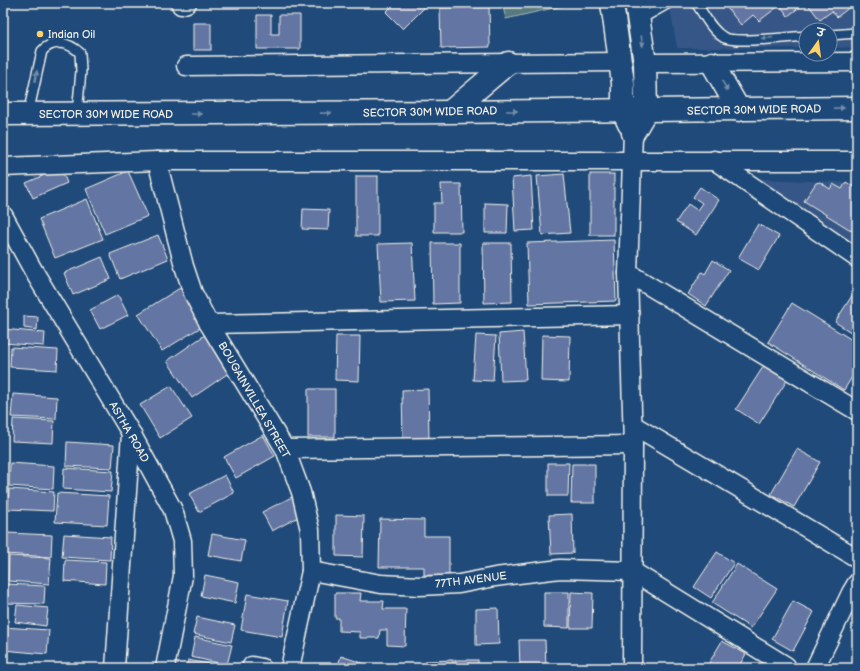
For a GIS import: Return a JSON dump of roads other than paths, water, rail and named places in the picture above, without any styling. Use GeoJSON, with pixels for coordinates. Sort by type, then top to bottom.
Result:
{"type":"FeatureCollection","features":[{"type":"Feature","properties":{"kind":"main road"},"geometry":{"type":"LineString","coordinates":[[612,3],[623,83],[623,111],[633,133]]}},
{"type":"Feature","properties":{"kind":"main road"},"geometry":{"type":"LineString","coordinates":[[633,133],[646,111],[645,63],[637,12]]}},
{"type":"Feature","properties":{"kind":"main road"},"geometry":{"type":"LineString","coordinates":[[712,62],[739,110]]}},
{"type":"Feature","properties":{"kind":"main road"},"geometry":{"type":"LineString","coordinates":[[452,111],[508,63]]}},
{"type":"Feature","properties":{"kind":"main road","name":"SECTOR 30M WIDE ROAD"},"geometry":{"type":"LineString","coordinates":[[3,114],[646,111],[857,108]]}},
{"type":"Feature","properties":{"kind":"street"},"geometry":{"type":"LineString","coordinates":[[186,66],[620,62]]}},
{"type":"Feature","properties":{"kind":"street"},"geometry":{"type":"LineString","coordinates":[[645,63],[857,62]]}},
{"type":"Feature","properties":{"kind":"street"},"geometry":{"type":"LineString","coordinates":[[632,668],[633,425],[628,273],[633,133]]}},
{"type":"Feature","properties":{"kind":"street"},"geometry":{"type":"LineString","coordinates":[[714,160],[857,258]]}},
{"type":"Feature","properties":{"kind":"street"},"geometry":{"type":"LineString","coordinates":[[3,167],[157,161],[857,161]]}},
{"type":"Feature","properties":{"kind":"street","name":"BOUGAINVILLEA STREET"},"geometry":{"type":"LineString","coordinates":[[157,161],[184,266],[193,293],[209,324],[284,449],[301,492],[310,530],[312,571],[290,668]]}},
{"type":"Feature","properties":{"kind":"street","name":"ASTHA ROAD"},"geometry":{"type":"LineString","coordinates":[[3,215],[33,270],[130,433],[173,510],[182,541],[183,576],[165,668]]}},
{"type":"Feature","properties":{"kind":"street"},"geometry":{"type":"LineString","coordinates":[[628,273],[856,409]]}},
{"type":"Feature","properties":{"kind":"street"},"geometry":{"type":"LineString","coordinates":[[209,324],[630,315]]}},
{"type":"Feature","properties":{"kind":"street"},"geometry":{"type":"LineString","coordinates":[[633,425],[857,558]]}},
{"type":"Feature","properties":{"kind":"street"},"geometry":{"type":"LineString","coordinates":[[115,668],[130,433]]}},
{"type":"Feature","properties":{"kind":"street"},"geometry":{"type":"LineString","coordinates":[[284,449],[633,445]]}},
{"type":"Feature","properties":{"kind":"street","name":"77TH AVENUE"},"geometry":{"type":"LineString","coordinates":[[312,571],[381,584],[420,586],[459,584],[560,569],[632,571]]}},
{"type":"Feature","properties":{"kind":"street"},"geometry":{"type":"LineString","coordinates":[[632,571],[786,666]]}},
{"type":"Feature","properties":{"kind":"street"},"geometry":{"type":"LineString","coordinates":[[815,668],[857,583]]}},
{"type":"Feature","properties":{"kind":"street"},"geometry":{"type":"LineString","coordinates":[[251,668],[252,666],[262,668]]}},
{"type":"Feature","properties":{"kind":"lane"},"geometry":{"type":"LineString","coordinates":[[637,12],[670,3]]}},
{"type":"Feature","properties":{"kind":"lane"},"geometry":{"type":"LineString","coordinates":[[696,3],[715,30],[724,38],[736,40],[798,36]]}},
{"type":"Feature","properties":{"kind":"lane"},"geometry":{"type":"LineString","coordinates":[[838,34],[857,33]]}},
{"type":"Feature","properties":{"kind":"lane"},"geometry":{"type":"LineString","coordinates":[[28,114],[42,50],[48,45],[56,43],[65,44],[76,49],[80,53],[81,71],[77,114]]}},
{"type":"Feature","properties":{"kind":"place","name":"Indian Oil"},"geometry":{"type":"Point","coordinates":[40,34]}}]}
